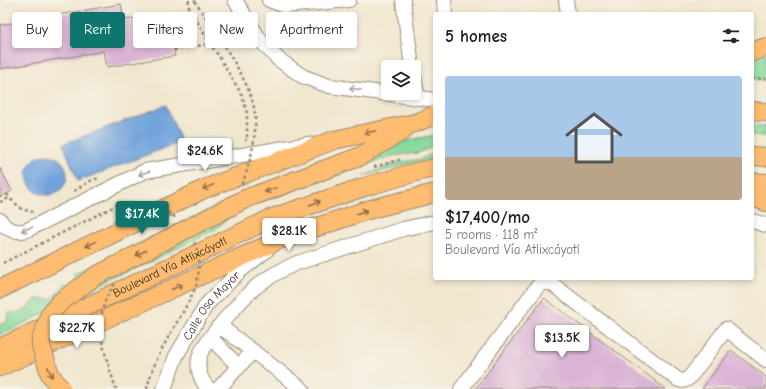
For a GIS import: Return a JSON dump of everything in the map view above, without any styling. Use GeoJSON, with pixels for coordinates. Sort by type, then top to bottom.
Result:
{"type":"FeatureCollection","features":[{"type":"Feature","properties":{"kind":"main road"},"geometry":{"type":"LineString","coordinates":[[754,51],[766,47]]}},
{"type":"Feature","properties":{"kind":"main road"},"geometry":{"type":"LineString","coordinates":[[754,111],[766,112]]}},
{"type":"Feature","properties":{"kind":"main road"},"geometry":{"type":"LineString","coordinates":[[62,389],[58,386],[50,374],[41,346],[41,340],[50,314],[60,302],[94,277],[245,199],[359,157],[415,123],[433,116]]}},
{"type":"Feature","properties":{"kind":"main road"},"geometry":{"type":"LineString","coordinates":[[0,289],[204,188],[334,140],[415,123]]}},
{"type":"Feature","properties":{"kind":"main road"},"geometry":{"type":"LineString","coordinates":[[754,156],[766,157]]}},
{"type":"Feature","properties":{"kind":"main road","name":"Boulevard Vía Atlixcáyotl"},"geometry":{"type":"LineString","coordinates":[[0,348],[272,218],[364,187],[433,168]]}},
{"type":"Feature","properties":{"kind":"main road"},"geometry":{"type":"LineString","coordinates":[[754,182],[766,183]]}},
{"type":"Feature","properties":{"kind":"main road"},"geometry":{"type":"LineString","coordinates":[[0,367],[281,240],[371,208],[433,193]]}},
{"type":"Feature","properties":{"kind":"main road"},"geometry":{"type":"LineString","coordinates":[[754,197],[766,202]]}},
{"type":"Feature","properties":{"kind":"street"},"geometry":{"type":"LineString","coordinates":[[235,0],[260,40],[278,59],[302,76],[329,86],[381,93]]}},
{"type":"Feature","properties":{"kind":"street"},"geometry":{"type":"LineString","coordinates":[[269,0],[286,6],[349,0]]}},
{"type":"Feature","properties":{"kind":"street"},"geometry":{"type":"LineString","coordinates":[[403,0],[411,60]]}},
{"type":"Feature","properties":{"kind":"street"},"geometry":{"type":"LineString","coordinates":[[444,0],[445,12]]}},
{"type":"Feature","properties":{"kind":"street"},"geometry":{"type":"LineString","coordinates":[[566,0],[568,12]]}},
{"type":"Feature","properties":{"kind":"street"},"geometry":{"type":"LineString","coordinates":[[421,98],[433,100]]}},
{"type":"Feature","properties":{"kind":"street"},"geometry":{"type":"LineString","coordinates":[[0,220],[8,229],[21,232],[146,171],[334,140]]}},
{"type":"Feature","properties":{"kind":"street"},"geometry":{"type":"LineString","coordinates":[[209,389],[200,377],[198,366],[200,355],[220,326],[256,286],[282,269],[297,263],[403,229],[433,222]]}},
{"type":"Feature","properties":{"kind":"street"},"geometry":{"type":"LineString","coordinates":[[754,222],[766,225]]}},
{"type":"Feature","properties":{"kind":"street","name":"Calle Osa Mayor"},"geometry":{"type":"LineString","coordinates":[[166,384],[176,356],[207,304],[240,271],[281,240]]}},
{"type":"Feature","properties":{"kind":"street"},"geometry":{"type":"LineString","coordinates":[[461,389],[538,286],[547,282],[560,290],[676,379],[681,381],[690,377],[726,329],[766,360]]}},
{"type":"Feature","properties":{"kind":"street"},"geometry":{"type":"LineString","coordinates":[[220,326],[302,389]]}},
{"type":"Feature","properties":{"kind":"street"},"geometry":{"type":"LineString","coordinates":[[211,338],[239,367]]}},
{"type":"Feature","properties":{"kind":"street"},"geometry":{"type":"LineString","coordinates":[[218,389],[253,351]]}},
{"type":"Feature","properties":{"kind":"street"},"geometry":{"type":"LineString","coordinates":[[166,384],[178,389]]}},
{"type":"Feature","properties":{"kind":"path"},"geometry":{"type":"LineString","coordinates":[[189,0],[188,5],[205,35]]}},
{"type":"Feature","properties":{"kind":"path"},"geometry":{"type":"LineString","coordinates":[[194,1],[237,67],[250,95],[255,113],[253,147],[245,178],[238,191]]}},
{"type":"Feature","properties":{"kind":"path"},"geometry":{"type":"LineString","coordinates":[[174,50],[205,45]]}},
{"type":"Feature","properties":{"kind":"path"},"geometry":{"type":"LineString","coordinates":[[213,48],[242,95],[247,113],[246,140],[239,141]]}},
{"type":"Feature","properties":{"kind":"path"},"geometry":{"type":"LineString","coordinates":[[754,78],[766,79]]}},
{"type":"Feature","properties":{"kind":"path"},"geometry":{"type":"LineString","coordinates":[[70,194],[100,178]]}},
{"type":"Feature","properties":{"kind":"path"},"geometry":{"type":"LineString","coordinates":[[7,194],[9,198],[22,209],[31,212],[38,209]]}},
{"type":"Feature","properties":{"kind":"path"},"geometry":{"type":"LineString","coordinates":[[0,202],[9,198]]}},
{"type":"Feature","properties":{"kind":"path"},"geometry":{"type":"LineString","coordinates":[[116,389],[101,338],[101,317],[104,304],[110,290],[120,278]]}},
{"type":"Feature","properties":{"kind":"green space"},"geometry":{"type":"Polygon","coordinates":[[[766,54],[766,80],[754,79],[754,58],[766,54]]]}},
{"type":"Feature","properties":{"kind":"green space"},"geometry":{"type":"Polygon","coordinates":[[[754,126],[766,127],[766,136],[754,135],[754,126]]]}},
{"type":"Feature","properties":{"kind":"green space"},"geometry":{"type":"Polygon","coordinates":[[[433,135],[433,147],[418,153],[392,156],[236,210],[374,147],[433,135]]]}},
{"type":"Feature","properties":{"kind":"green space"},"geometry":{"type":"Polygon","coordinates":[[[433,154],[433,159],[364,176],[396,163],[420,159],[433,154]]]}},
{"type":"Feature","properties":{"kind":"green space"},"geometry":{"type":"Polygon","coordinates":[[[221,204],[231,215],[216,229],[0,335],[0,323],[6,324],[9,313],[24,311],[36,299],[52,299],[64,284],[83,286],[77,274],[221,204]]]}},
{"type":"Feature","properties":{"kind":"water"},"geometry":{"type":"Polygon","coordinates":[[[166,105],[181,142],[78,181],[63,144],[166,105]]]}},
{"type":"Feature","properties":{"kind":"water"},"geometry":{"type":"Polygon","coordinates":[[[51,155],[58,158],[64,164],[67,175],[66,183],[58,192],[51,195],[43,195],[36,192],[28,183],[27,171],[30,164],[39,156],[51,155]]]}},
{"type":"Feature","properties":{"kind":"building"},"geometry":{"type":"Polygon","coordinates":[[[121,4],[122,12],[75,12],[121,4]]]}},
{"type":"Feature","properties":{"kind":"building"},"geometry":{"type":"Polygon","coordinates":[[[70,13],[70,48],[125,48],[125,20],[133,19],[133,48],[174,48],[175,56],[107,67],[104,51],[0,69],[0,25],[12,23],[12,48],[62,48],[62,14],[70,13]]]}},
{"type":"Feature","properties":{"kind":"building"},"geometry":{"type":"Polygon","coordinates":[[[0,168],[12,191],[0,197],[0,168]]]}},
{"type":"Feature","properties":{"kind":"building"},"geometry":{"type":"Polygon","coordinates":[[[544,298],[666,389],[475,389],[544,298]]]}},
{"type":"Feature","properties":{"kind":"building"},"geometry":{"type":"Polygon","coordinates":[[[731,350],[766,377],[766,389],[702,389],[731,350]]]}}]}
